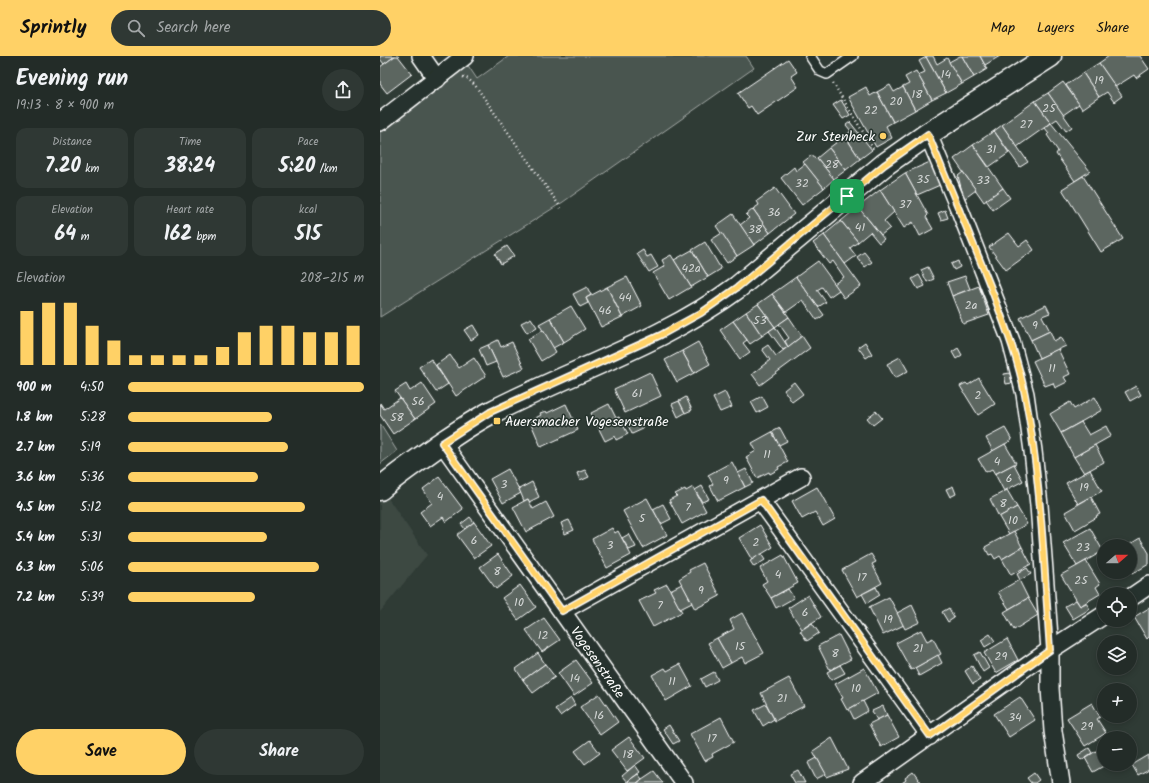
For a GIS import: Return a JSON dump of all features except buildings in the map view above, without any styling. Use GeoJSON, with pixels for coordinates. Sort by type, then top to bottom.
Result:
{"type":"FeatureCollection","features":[{"type":"Feature","properties":{"kind":"street"},"geometry":{"type":"LineString","coordinates":[[421,56],[437,79]]}},
{"type":"Feature","properties":{"kind":"street"},"geometry":{"type":"LineString","coordinates":[[380,122],[465,56]]}},
{"type":"Feature","properties":{"kind":"street"},"geometry":{"type":"LineString","coordinates":[[380,488],[442,443],[490,412],[661,335],[701,313],[738,287],[884,165],[928,134],[1050,56]]}},
{"type":"Feature","properties":{"kind":"street"},"geometry":{"type":"LineString","coordinates":[[928,134],[961,213],[1011,341],[1025,394],[1039,505],[1050,650],[1050,688],[1053,731],[1060,783]]}},
{"type":"Feature","properties":{"kind":"street","name":"Vogesenstraße"},"geometry":{"type":"LineString","coordinates":[[442,443],[684,783]]}},
{"type":"Feature","properties":{"kind":"street"},"geometry":{"type":"LineString","coordinates":[[562,611],[801,478]]}},
{"type":"Feature","properties":{"kind":"street"},"geometry":{"type":"LineString","coordinates":[[761,500],[930,736]]}},
{"type":"Feature","properties":{"kind":"street"},"geometry":{"type":"LineString","coordinates":[[1137,593],[1149,585]]}},
{"type":"Feature","properties":{"kind":"street"},"geometry":{"type":"LineString","coordinates":[[862,783],[1050,650],[1097,620]]}},
{"type":"Feature","properties":{"kind":"lane"},"geometry":{"type":"LineString","coordinates":[[810,56],[820,71],[827,74],[853,56]]}},
{"type":"Feature","properties":{"kind":"path"},"geometry":{"type":"LineString","coordinates":[[437,79],[461,76],[468,79],[475,85],[561,208]]}},
{"type":"Feature","properties":{"kind":"path"},"geometry":{"type":"LineString","coordinates":[[839,92],[884,165]]}},
{"type":"Feature","properties":{"kind":"shaded area"},"geometry":{"type":"Polygon","coordinates":[[[509,56],[746,56],[754,68],[563,202],[380,317],[380,122],[463,58],[477,79],[509,56]]]}},
{"type":"Feature","properties":{"kind":"shaded area"},"geometry":{"type":"Polygon","coordinates":[[[380,424],[397,451],[380,464],[380,424]]]}},
{"type":"Feature","properties":{"kind":"shaded area"},"geometry":{"type":"Polygon","coordinates":[[[381,488],[427,555],[380,612],[380,489],[381,488]]]}},
{"type":"Feature","properties":{"kind":"place","name":"Zur Stenheck"},"geometry":{"type":"Point","coordinates":[883,136]}},
{"type":"Feature","properties":{"kind":"place","name":"Auersmacher Vogesenstraße"},"geometry":{"type":"Point","coordinates":[497,421]}},
{"type":"Feature","properties":{"kind":"route"},"geometry":{"type":"LineString","coordinates":[[928,134],[961,213],[1011,341],[1025,394],[1039,505],[1050,650],[930,736],[761,500],[562,611],[442,443],[490,412],[661,335],[701,313],[738,287],[847,196],[884,165],[928,134]]}}]}
